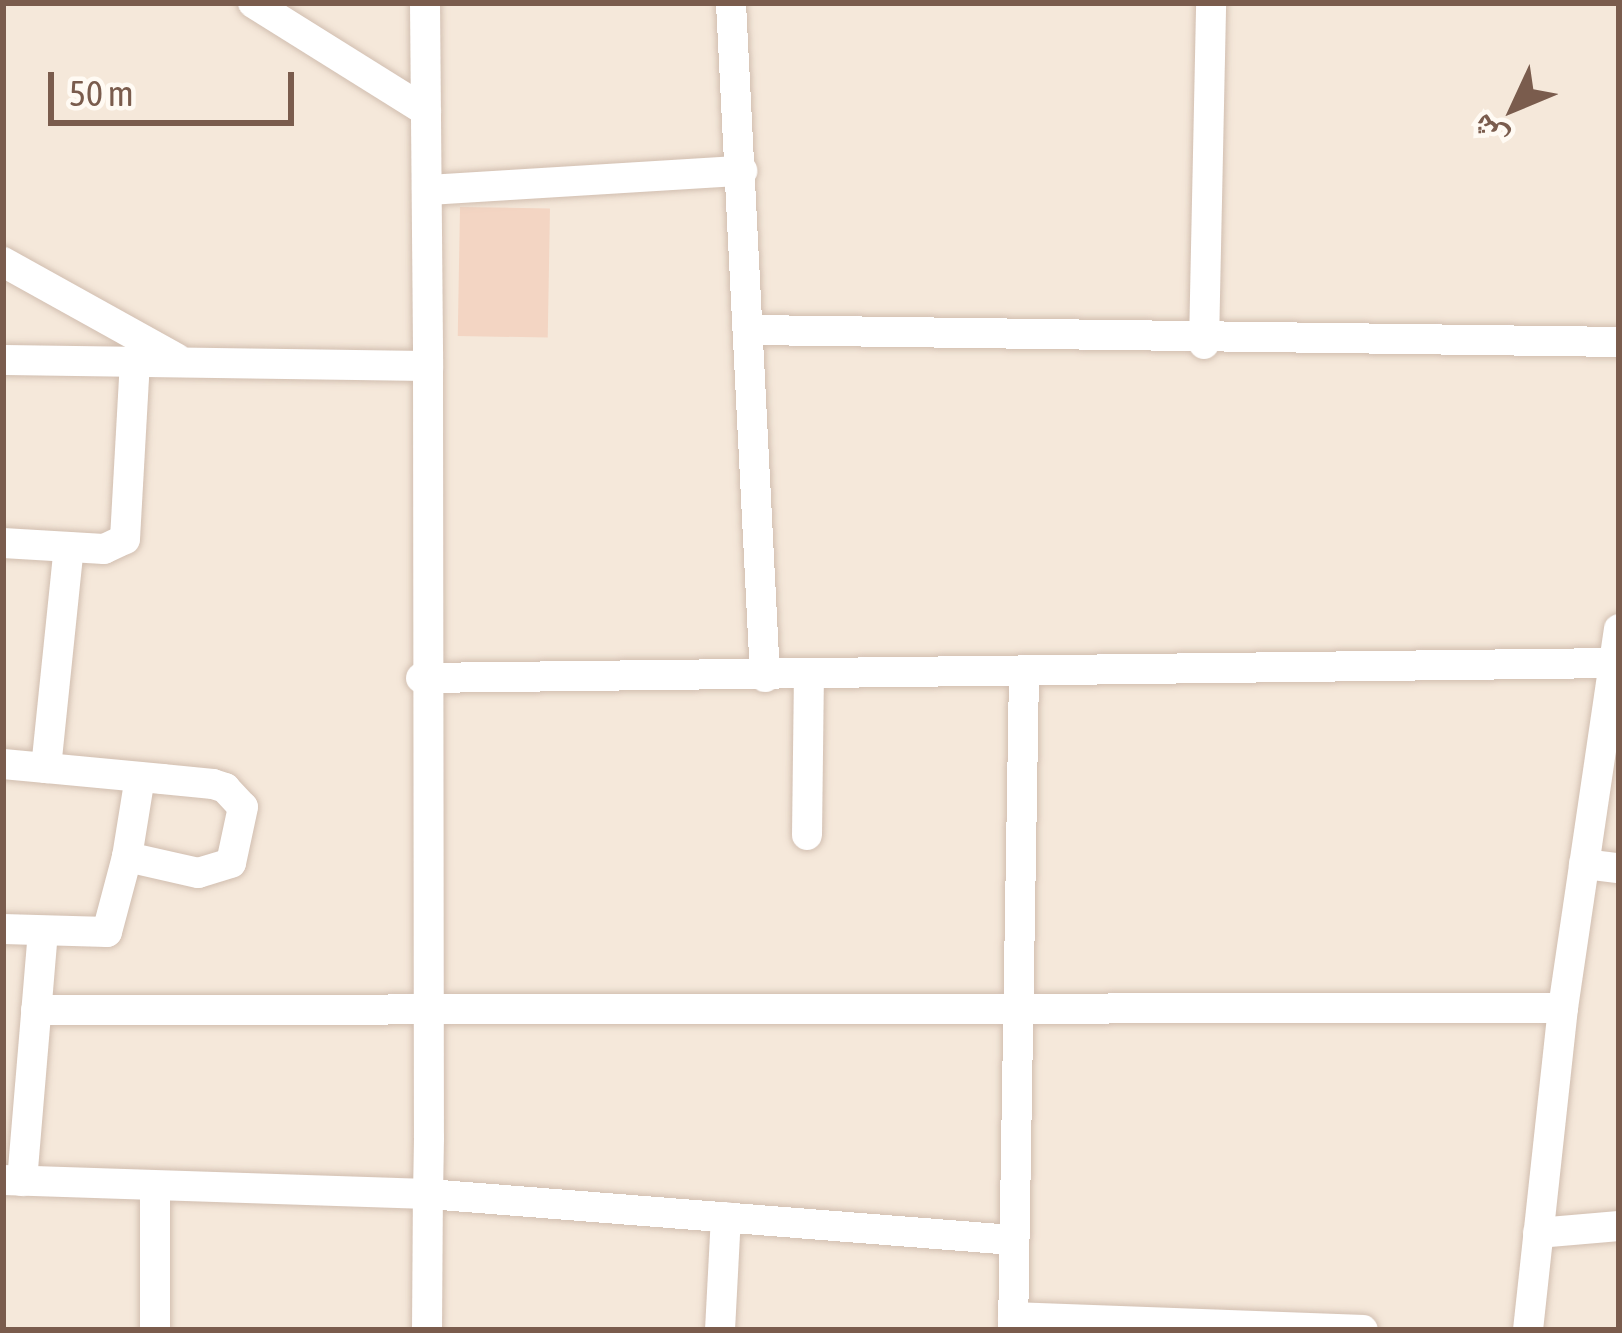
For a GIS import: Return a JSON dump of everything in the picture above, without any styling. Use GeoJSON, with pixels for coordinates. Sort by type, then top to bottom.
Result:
{"type":"FeatureCollection","features":[{"type":"Feature","properties":{"kind":"street"},"geometry":{"type":"LineString","coordinates":[[253,3],[426,111]]}},
{"type":"Feature","properties":{"kind":"street"},"geometry":{"type":"LineString","coordinates":[[425,3],[428,366],[421,678],[427,1330]]}},
{"type":"Feature","properties":{"kind":"street"},"geometry":{"type":"LineString","coordinates":[[731,3],[752,330],[765,677]]}},
{"type":"Feature","properties":{"kind":"street"},"geometry":{"type":"LineString","coordinates":[[1204,344],[1211,3]]}},
{"type":"Feature","properties":{"kind":"street"},"geometry":{"type":"LineString","coordinates":[[427,190],[742,171]]}},
{"type":"Feature","properties":{"kind":"street"},"geometry":{"type":"LineString","coordinates":[[3,262],[183,362]]}},
{"type":"Feature","properties":{"kind":"street"},"geometry":{"type":"LineString","coordinates":[[752,330],[1204,344],[1619,342]]}},
{"type":"Feature","properties":{"kind":"street"},"geometry":{"type":"LineString","coordinates":[[3,360],[428,366]]}},
{"type":"Feature","properties":{"kind":"street"},"geometry":{"type":"LineString","coordinates":[[3,543],[116,547],[130,530],[135,361]]}},
{"type":"Feature","properties":{"kind":"street"},"geometry":{"type":"LineString","coordinates":[[46,768],[69,547]]}},
{"type":"Feature","properties":{"kind":"street"},"geometry":{"type":"LineString","coordinates":[[1528,1330],[1563,1008],[1619,629]]}},
{"type":"Feature","properties":{"kind":"street"},"geometry":{"type":"LineString","coordinates":[[421,678],[1024,675],[1616,663]]}},
{"type":"Feature","properties":{"kind":"street"},"geometry":{"type":"LineString","coordinates":[[1024,675],[1013,1323],[1364,1330]]}},
{"type":"Feature","properties":{"kind":"street"},"geometry":{"type":"LineString","coordinates":[[807,835],[809,677]]}},
{"type":"Feature","properties":{"kind":"street"},"geometry":{"type":"LineString","coordinates":[[3,764],[225,788],[243,807],[245,834],[218,870],[127,857]]}},
{"type":"Feature","properties":{"kind":"street"},"geometry":{"type":"LineString","coordinates":[[3,929],[107,932],[127,857],[140,777]]}},
{"type":"Feature","properties":{"kind":"street"},"geometry":{"type":"LineString","coordinates":[[1584,864],[1619,868]]}},
{"type":"Feature","properties":{"kind":"street"},"geometry":{"type":"LineString","coordinates":[[43,932],[13,1180],[155,1190],[428,1194],[1012,1240]]}},
{"type":"Feature","properties":{"kind":"street"},"geometry":{"type":"LineString","coordinates":[[36,1010],[1563,1008]]}},
{"type":"Feature","properties":{"kind":"street"},"geometry":{"type":"LineString","coordinates":[[155,1190],[155,1330]]}},
{"type":"Feature","properties":{"kind":"street"},"geometry":{"type":"LineString","coordinates":[[721,1330],[726,1217]]}},
{"type":"Feature","properties":{"kind":"street"},"geometry":{"type":"LineString","coordinates":[[1538,1233],[1619,1226]]}},
{"type":"Feature","properties":{"kind":"shaded area"},"geometry":{"type":"Polygon","coordinates":[[[3,3],[1619,3],[1619,1330],[3,1330],[3,3]]]}},
{"type":"Feature","properties":{"kind":"building"},"geometry":{"type":"Polygon","coordinates":[[[460,207],[550,209],[548,338],[458,336],[460,207]]]}}]}
